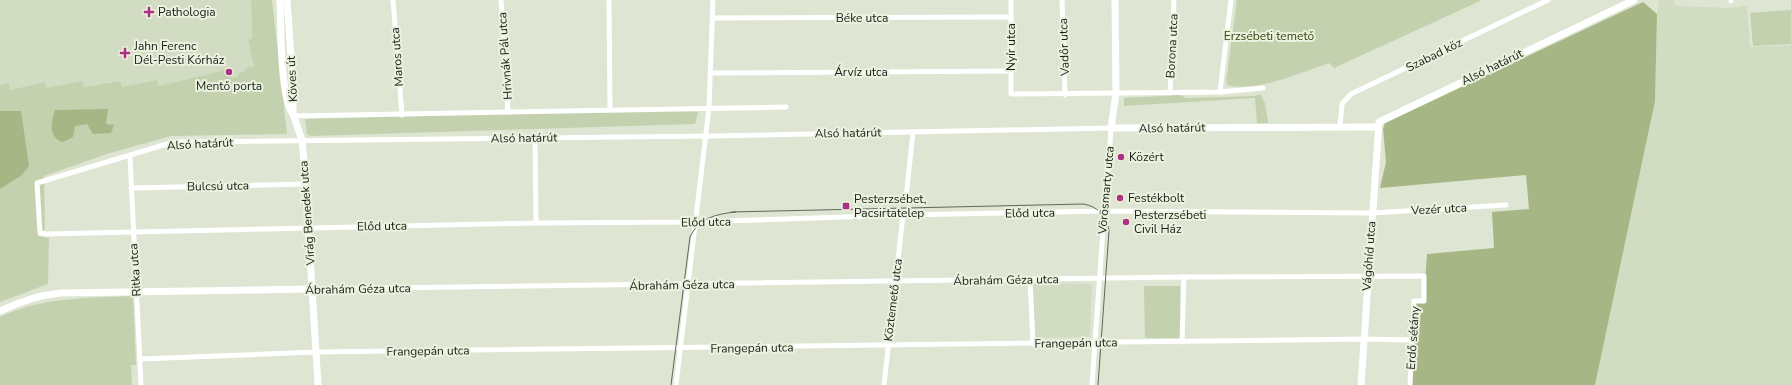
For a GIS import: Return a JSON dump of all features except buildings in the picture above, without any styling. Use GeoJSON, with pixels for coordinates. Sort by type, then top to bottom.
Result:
{"type":"FeatureCollection","features":[{"type":"Feature","properties":{"kind":"street","name":"Köves út"},"geometry":{"type":"LineString","coordinates":[[280,0],[287,60]]}},
{"type":"Feature","properties":{"kind":"street","name":"Köves út"},"geometry":{"type":"LineString","coordinates":[[287,0],[288,108],[293,115]]}},
{"type":"Feature","properties":{"kind":"street","name":"Maros utca"},"geometry":{"type":"LineString","coordinates":[[393,0],[402,114]]}},
{"type":"Feature","properties":{"kind":"street","name":"Hrivnák Pál utca"},"geometry":{"type":"LineString","coordinates":[[501,0],[508,112]]}},
{"type":"Feature","properties":{"kind":"street"},"geometry":{"type":"LineString","coordinates":[[609,0],[610,110]]}},
{"type":"Feature","properties":{"kind":"street"},"geometry":{"type":"LineString","coordinates":[[676,385],[708,109],[713,0]]}},
{"type":"Feature","properties":{"kind":"street","name":"Nyír utca"},"geometry":{"type":"LineString","coordinates":[[1011,0],[1011,94],[1065,95]]}},
{"type":"Feature","properties":{"kind":"street","name":"Vadőr utca"},"geometry":{"type":"LineString","coordinates":[[1062,0],[1065,95]]}},
{"type":"Feature","properties":{"kind":"street","name":"Vörösmarty utca"},"geometry":{"type":"LineString","coordinates":[[1095,343],[1111,128],[1116,93],[1115,0]]}},
{"type":"Feature","properties":{"kind":"street","name":"Borona utca"},"geometry":{"type":"LineString","coordinates":[[1170,93],[1174,0]]}},
{"type":"Feature","properties":{"kind":"street"},"geometry":{"type":"LineString","coordinates":[[1220,92],[1231,0]]}},
{"type":"Feature","properties":{"kind":"street","name":"Szabad köz"},"geometry":{"type":"LineString","coordinates":[[1340,126],[1342,104],[1351,94],[1548,0]]}},
{"type":"Feature","properties":{"kind":"street","name":"Alsó határút"},"geometry":{"type":"LineString","coordinates":[[40,233],[37,183],[173,143],[302,140],[705,136],[1111,128],[1377,127],[1382,119],[1634,0]]}},
{"type":"Feature","properties":{"kind":"street","name":"Béke utca"},"geometry":{"type":"LineString","coordinates":[[712,18],[1012,17]]}},
{"type":"Feature","properties":{"kind":"street","name":"Árvíz utca"},"geometry":{"type":"LineString","coordinates":[[710,73],[1011,70]]}},
{"type":"Feature","properties":{"kind":"street"},"geometry":{"type":"LineString","coordinates":[[1065,95],[1220,92],[1263,88]]}},
{"type":"Feature","properties":{"kind":"street"},"geometry":{"type":"LineString","coordinates":[[293,115],[786,107]]}},
{"type":"Feature","properties":{"kind":"street","name":"Virág Benedek utca"},"geometry":{"type":"LineString","coordinates":[[293,115],[302,140],[318,385]]}},
{"type":"Feature","properties":{"kind":"street","name":"Vágóhíd utca"},"geometry":{"type":"LineString","coordinates":[[1361,385],[1377,127]]}},
{"type":"Feature","properties":{"kind":"street"},"geometry":{"type":"LineString","coordinates":[[906,198],[913,132]]}},
{"type":"Feature","properties":{"kind":"street"},"geometry":{"type":"LineString","coordinates":[[535,138],[536,223]]}},
{"type":"Feature","properties":{"kind":"street","name":"Ritka utca"},"geometry":{"type":"LineString","coordinates":[[130,156],[141,359],[141,385]]}},
{"type":"Feature","properties":{"kind":"street","name":"Bulcsú utca"},"geometry":{"type":"LineString","coordinates":[[131,188],[305,184]]}},
{"type":"Feature","properties":{"kind":"street","name":"Vezér utca"},"geometry":{"type":"LineString","coordinates":[[1372,213],[1506,205]]}},
{"type":"Feature","properties":{"kind":"street","name":"Előd utca"},"geometry":{"type":"LineString","coordinates":[[40,233],[536,223],[694,222],[903,215],[1104,212],[1372,213]]}},
{"type":"Feature","properties":{"kind":"street","name":"Köztemető utca"},"geometry":{"type":"LineString","coordinates":[[884,385],[903,215]]}},
{"type":"Feature","properties":{"kind":"street","name":"Ábrahám Géza utca"},"geometry":{"type":"LineString","coordinates":[[0,311],[46,294],[1100,278],[1424,276]]}},
{"type":"Feature","properties":{"kind":"street","name":"Erdő sétány"},"geometry":{"type":"LineString","coordinates":[[1410,385],[1414,301],[1424,301],[1424,276]]}},
{"type":"Feature","properties":{"kind":"street"},"geometry":{"type":"LineString","coordinates":[[1182,342],[1184,277]]}},
{"type":"Feature","properties":{"kind":"street"},"geometry":{"type":"LineString","coordinates":[[1030,279],[1033,344]]}},
{"type":"Feature","properties":{"kind":"street","name":"Frangepán utca"},"geometry":{"type":"LineString","coordinates":[[141,359],[316,352],[680,349],[1364,339],[1412,340]]}},
{"type":"Feature","properties":{"kind":"street"},"geometry":{"type":"LineString","coordinates":[[1092,385],[1095,343]]}},
{"type":"Feature","properties":{"kind":"shaded area","name":"Jahn Ferenc Dél-Pesti Kórház"},"geometry":{"type":"Polygon","coordinates":[[[0,0],[251,0],[252,39],[248,40],[254,67],[246,68],[246,71],[232,78],[226,76],[225,70],[159,86],[157,80],[121,87],[120,81],[84,87],[82,81],[46,88],[44,82],[10,90],[9,83],[0,85],[0,0]]]}},
{"type":"Feature","properties":{"kind":"shaded area"},"geometry":{"type":"Polygon","coordinates":[[[1659,0],[1673,0],[1676,6],[1732,8],[1747,5],[1750,47],[1791,45],[1791,385],[1595,385],[1655,101],[1657,14],[1659,0]]]}},
{"type":"Feature","properties":{"kind":"shaded area"},"geometry":{"type":"Polygon","coordinates":[[[1033,283],[1091,284],[1090,337],[1035,338],[1033,283]]]}},
{"type":"Feature","properties":{"kind":"green space"},"geometry":{"type":"Polygon","coordinates":[[[251,0],[272,0],[287,134],[171,136],[107,154],[44,176],[45,229],[38,236],[49,238],[48,284],[0,302],[0,85],[9,83],[10,90],[45,82],[46,88],[82,81],[84,87],[120,81],[122,87],[157,80],[159,86],[225,70],[226,76],[231,75],[232,78],[238,76],[238,73],[246,71],[245,68],[254,66],[248,40],[252,38],[251,0]]]}},
{"type":"Feature","properties":{"kind":"green space","name":"Erzsébeti temető"},"geometry":{"type":"Polygon","coordinates":[[[1237,0],[1482,0],[1334,68],[1329,63],[1265,84],[1239,87],[1227,85],[1227,82],[1231,81],[1226,82],[1237,0]]]}},
{"type":"Feature","properties":{"kind":"green space"},"geometry":{"type":"Polygon","coordinates":[[[1643,2],[1657,14],[1655,101],[1595,385],[1410,385],[1414,301],[1424,301],[1427,254],[1494,248],[1492,212],[1529,209],[1526,175],[1380,188],[1386,162],[1383,129],[1385,123],[1643,2]]]}},
{"type":"Feature","properties":{"kind":"green space"},"geometry":{"type":"Polygon","coordinates":[[[1791,10],[1791,44],[1753,46],[1750,13],[1791,10]]]}},
{"type":"Feature","properties":{"kind":"green space"},"geometry":{"type":"Polygon","coordinates":[[[1260,94],[1265,103],[1268,123],[1257,123],[1255,98],[1124,106],[1124,98],[1180,95],[1186,98],[1255,96],[1260,94]]]}},
{"type":"Feature","properties":{"kind":"green space"},"geometry":{"type":"Polygon","coordinates":[[[108,109],[106,124],[114,125],[111,133],[93,134],[87,124],[75,126],[73,137],[63,142],[58,140],[53,133],[52,120],[55,110],[108,109]]]}},
{"type":"Feature","properties":{"kind":"green space"},"geometry":{"type":"Polygon","coordinates":[[[696,109],[698,113],[695,124],[311,136],[307,134],[305,119],[696,109]]]}},
{"type":"Feature","properties":{"kind":"green space"},"geometry":{"type":"Polygon","coordinates":[[[0,111],[21,111],[29,166],[22,175],[0,189],[0,111]]]}},
{"type":"Feature","properties":{"kind":"green space"},"geometry":{"type":"Polygon","coordinates":[[[1144,286],[1180,286],[1181,338],[1145,338],[1144,286]]]}},
{"type":"Feature","properties":{"kind":"green space"},"geometry":{"type":"Polygon","coordinates":[[[133,296],[136,365],[131,365],[132,385],[0,385],[0,317],[16,310],[48,302],[82,298],[133,296]]]}},
{"type":"Feature","properties":{"kind":"tram line"},"geometry":{"type":"LineString","coordinates":[[731,212],[1083,204],[1093,207],[1104,217],[1109,231],[1098,385]]}},
{"type":"Feature","properties":{"kind":"tram line"},"geometry":{"type":"LineString","coordinates":[[671,385],[690,237],[698,225],[703,221],[722,214],[736,212]]}},
{"type":"Feature","properties":{"kind":"place","name":"Pathologia"},"geometry":{"type":"Point","coordinates":[149,12]}},
{"type":"Feature","properties":{"kind":"place","name":"Jahn Ferenc Dél-Pesti Kórház"},"geometry":{"type":"Point","coordinates":[125,53]}},
{"type":"Feature","properties":{"kind":"place","name":"Mentő porta"},"geometry":{"type":"Point","coordinates":[229,72]}},
{"type":"Feature","properties":{"kind":"place","name":"Közért"},"geometry":{"type":"Point","coordinates":[1121,157]}},
{"type":"Feature","properties":{"kind":"place","name":"Festékbolt"},"geometry":{"type":"Point","coordinates":[1120,198]}},
{"type":"Feature","properties":{"kind":"place","name":"Pesterzsébet, Pacsirtatelep"},"geometry":{"type":"Point","coordinates":[846,206]}},
{"type":"Feature","properties":{"kind":"place","name":"Pesterzsébeti Civil Ház"},"geometry":{"type":"Point","coordinates":[1126,222]}}]}
